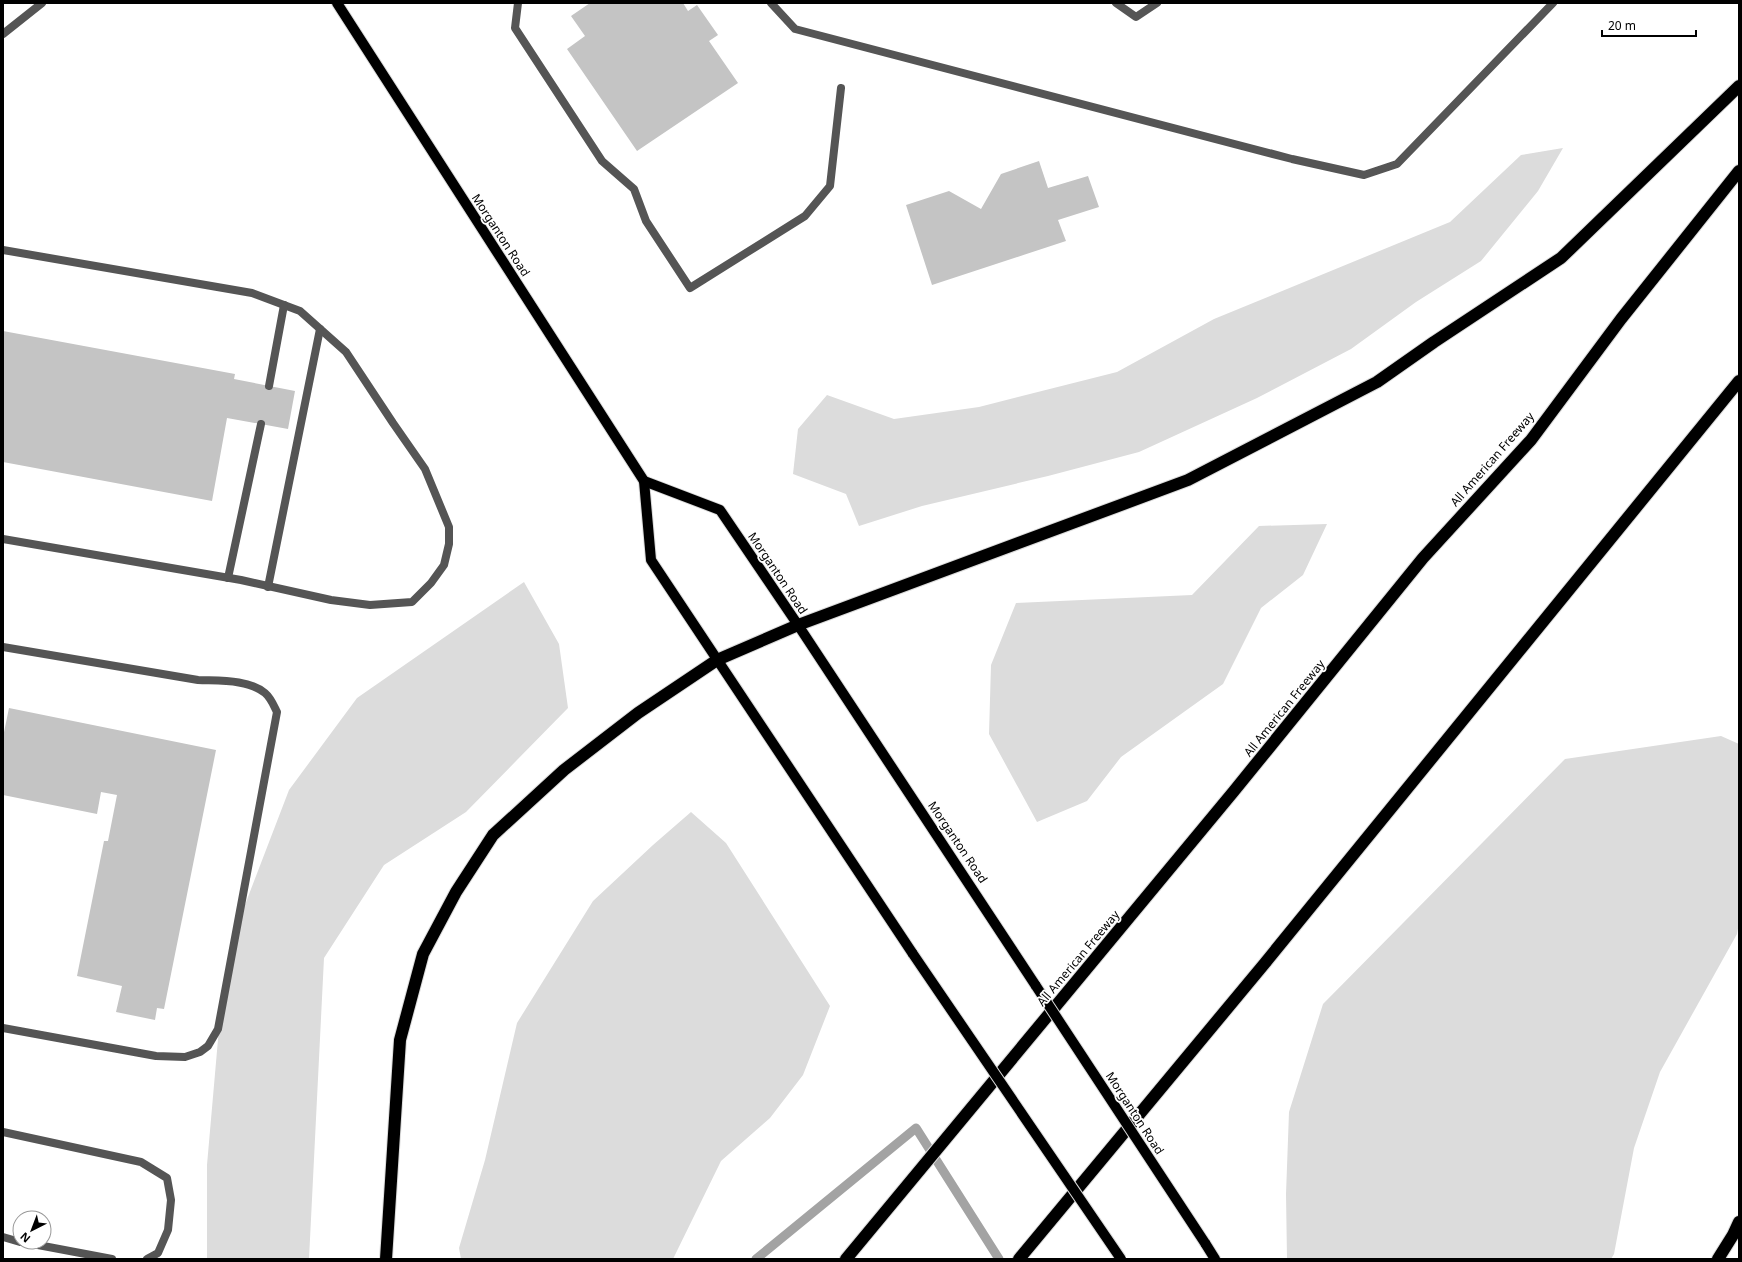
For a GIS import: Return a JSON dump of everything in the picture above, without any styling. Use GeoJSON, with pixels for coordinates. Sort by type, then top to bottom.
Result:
{"type":"FeatureCollection","features":[{"type":"Feature","properties":{"kind":"highway"},"geometry":{"type":"LineString","coordinates":[[386,1259],[400,1040],[423,954],[456,892],[493,835],[564,770],[638,713],[717,660],[798,625],[1188,480],[1377,382],[1434,342],[1561,258],[1739,86]]}},
{"type":"Feature","properties":{"kind":"highway","name":"All American Freeway"},"geometry":{"type":"LineString","coordinates":[[846,1259],[1234,792],[1423,558],[1531,440],[1621,319],[1739,171]]}},
{"type":"Feature","properties":{"kind":"highway"},"geometry":{"type":"LineString","coordinates":[[1019,1259],[1265,963],[1739,381]]}},
{"type":"Feature","properties":{"kind":"highway"},"geometry":{"type":"LineString","coordinates":[[1718,1259],[1739,1222]]}},
{"type":"Feature","properties":{"kind":"main road","name":"Morganton Road"},"geometry":{"type":"LineString","coordinates":[[337,3],[644,481],[651,560],[913,954],[1121,1259]]}},
{"type":"Feature","properties":{"kind":"main road","name":"Morganton Road"},"geometry":{"type":"LineString","coordinates":[[644,481],[720,510],[798,625],[1216,1259]]}},
{"type":"Feature","properties":{"kind":"street"},"geometry":{"type":"LineString","coordinates":[[3,34],[42,3]]}},
{"type":"Feature","properties":{"kind":"street"},"geometry":{"type":"LineString","coordinates":[[518,3],[515,28],[602,161],[634,189],[646,221],[690,288],[805,216],[830,186],[840,88]]}},
{"type":"Feature","properties":{"kind":"street"},"geometry":{"type":"LineString","coordinates":[[772,3],[795,29],[1292,159],[1364,175],[1397,164],[1553,3]]}},
{"type":"Feature","properties":{"kind":"street"},"geometry":{"type":"LineString","coordinates":[[1116,3],[1136,17],[1157,3]]}},
{"type":"Feature","properties":{"kind":"street"},"geometry":{"type":"LineString","coordinates":[[3,250],[252,292],[300,311],[346,352],[425,469],[449,527],[449,544],[444,565],[431,583],[412,602],[370,605],[331,600],[228,578],[3,539]]}},
{"type":"Feature","properties":{"kind":"street"},"geometry":{"type":"LineString","coordinates":[[269,386],[284,305]]}},
{"type":"Feature","properties":{"kind":"street"},"geometry":{"type":"LineString","coordinates":[[268,586],[320,329]]}},
{"type":"Feature","properties":{"kind":"street"},"geometry":{"type":"LineString","coordinates":[[228,578],[261,424]]}},
{"type":"Feature","properties":{"kind":"street"},"geometry":{"type":"LineString","coordinates":[[3,647],[198,680],[228,681],[254,687],[266,694],[277,712],[218,1029],[208,1046],[200,1052],[184,1057],[156,1056],[3,1028]]}},
{"type":"Feature","properties":{"kind":"street"},"geometry":{"type":"LineString","coordinates":[[3,1132],[141,1162],[166,1178],[172,1200],[168,1230],[158,1252],[147,1259]]}},
{"type":"Feature","properties":{"kind":"street"},"geometry":{"type":"LineString","coordinates":[[52,1248],[112,1259]]}},
{"type":"Feature","properties":{"kind":"shaded area"},"geometry":{"type":"Polygon","coordinates":[[[1563,148],[1538,191],[1481,261],[1416,302],[1351,349],[1257,398],[1139,452],[1048,476],[922,506],[859,526],[846,494],[793,474],[798,429],[827,395],[894,419],[979,407],[1117,372],[1214,319],[1450,222],[1521,155],[1563,148]]]}},
{"type":"Feature","properties":{"kind":"shaded area"},"geometry":{"type":"Polygon","coordinates":[[[1327,524],[1303,575],[1261,608],[1223,684],[1121,757],[1087,801],[1037,822],[989,734],[991,665],[1016,603],[1192,595],[1259,526],[1327,524]]]}},
{"type":"Feature","properties":{"kind":"shaded area"},"geometry":{"type":"Polygon","coordinates":[[[524,582],[559,644],[568,708],[466,812],[384,865],[324,958],[309,1259],[207,1259],[207,1165],[222,994],[243,910],[289,790],[357,698],[524,582]]]}},
{"type":"Feature","properties":{"kind":"shaded area"},"geometry":{"type":"Polygon","coordinates":[[[1721,736],[1739,744],[1739,923],[1737,934],[1660,1072],[1634,1148],[1614,1254],[1611,1259],[1287,1259],[1286,1194],[1289,1112],[1323,1004],[1565,759],[1721,736]]]}},
{"type":"Feature","properties":{"kind":"shaded area"},"geometry":{"type":"Polygon","coordinates":[[[691,812],[726,843],[830,1006],[803,1075],[770,1118],[721,1161],[673,1259],[461,1259],[459,1248],[485,1160],[517,1023],[593,901],[691,812]]]}},
{"type":"Feature","properties":{"kind":"building"},"geometry":{"type":"Polygon","coordinates":[[[590,3],[683,3],[688,11],[697,5],[718,35],[709,41],[738,83],[637,151],[567,49],[585,36],[571,16],[590,3]]]}},
{"type":"Feature","properties":{"kind":"building"},"geometry":{"type":"Polygon","coordinates":[[[1039,161],[1048,188],[1088,176],[1099,207],[1058,220],[1066,241],[932,285],[906,205],[949,191],[981,209],[1001,174],[1039,161]]]}},
{"type":"Feature","properties":{"kind":"building"},"geometry":{"type":"Polygon","coordinates":[[[3,331],[235,374],[234,379],[295,391],[288,429],[227,418],[212,501],[3,462],[3,331]]]}},
{"type":"Feature","properties":{"kind":"building"},"geometry":{"type":"Polygon","coordinates":[[[9,708],[216,750],[164,1009],[157,1008],[155,1020],[116,1012],[122,986],[77,976],[104,841],[108,841],[117,795],[101,792],[97,814],[3,795],[3,737],[9,708]]]}},
{"type":"Feature","properties":{"kind":"waterway"},"geometry":{"type":"LineString","coordinates":[[756,1259],[916,1128],[999,1259]]}}]}
